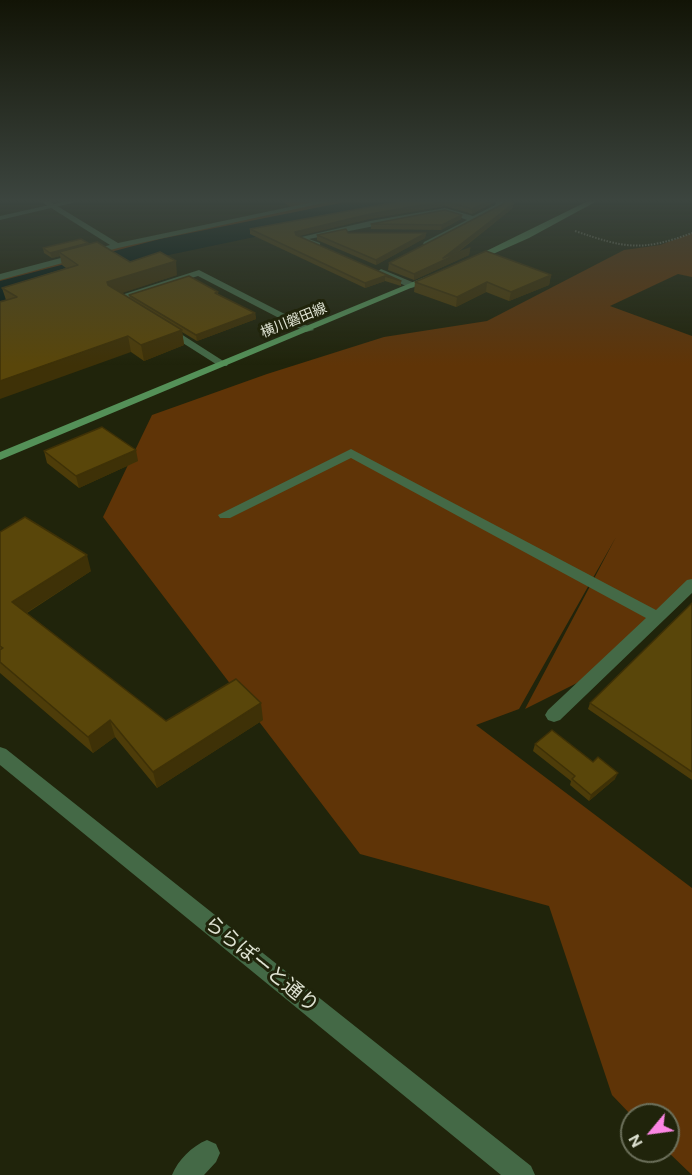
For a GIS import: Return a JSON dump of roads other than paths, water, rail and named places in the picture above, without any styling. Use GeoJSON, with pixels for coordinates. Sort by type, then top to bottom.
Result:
{"type":"FeatureCollection","features":[{"type":"Feature","properties":{"kind":"main road"},"geometry":{"type":"LineString","coordinates":[[465,263],[481,256]]}},
{"type":"Feature","properties":{"kind":"main road","name":"横川磐田線"},"geometry":{"type":"LineString","coordinates":[[0,456],[309,330],[444,272]]}},
{"type":"Feature","properties":{"kind":"street"},"geometry":{"type":"LineString","coordinates":[[0,277],[80,256]]}},
{"type":"Feature","properties":{"kind":"street"},"geometry":{"type":"LineString","coordinates":[[386,265],[376,270],[414,286]]}},
{"type":"Feature","properties":{"kind":"street"},"geometry":{"type":"LineString","coordinates":[[136,310],[117,298],[199,273],[309,330]]}},
{"type":"Feature","properties":{"kind":"street"},"geometry":{"type":"LineString","coordinates":[[156,322],[224,364]]}},
{"type":"Feature","properties":{"kind":"street"},"geometry":{"type":"LineString","coordinates":[[225,515],[351,453],[657,617]]}},
{"type":"Feature","properties":{"kind":"street"},"geometry":{"type":"LineString","coordinates":[[554,715],[692,584]]}},
{"type":"Feature","properties":{"kind":"street","name":"ららぽーと通り"},"geometry":{"type":"LineString","coordinates":[[0,754],[522,1175]]}},
{"type":"Feature","properties":{"kind":"street"},"geometry":{"type":"LineString","coordinates":[[185,1175],[207,1153]]}},
{"type":"Feature","properties":{"kind":"waterway"},"geometry":{"type":"LineString","coordinates":[[0,291],[131,256]]}}]}
